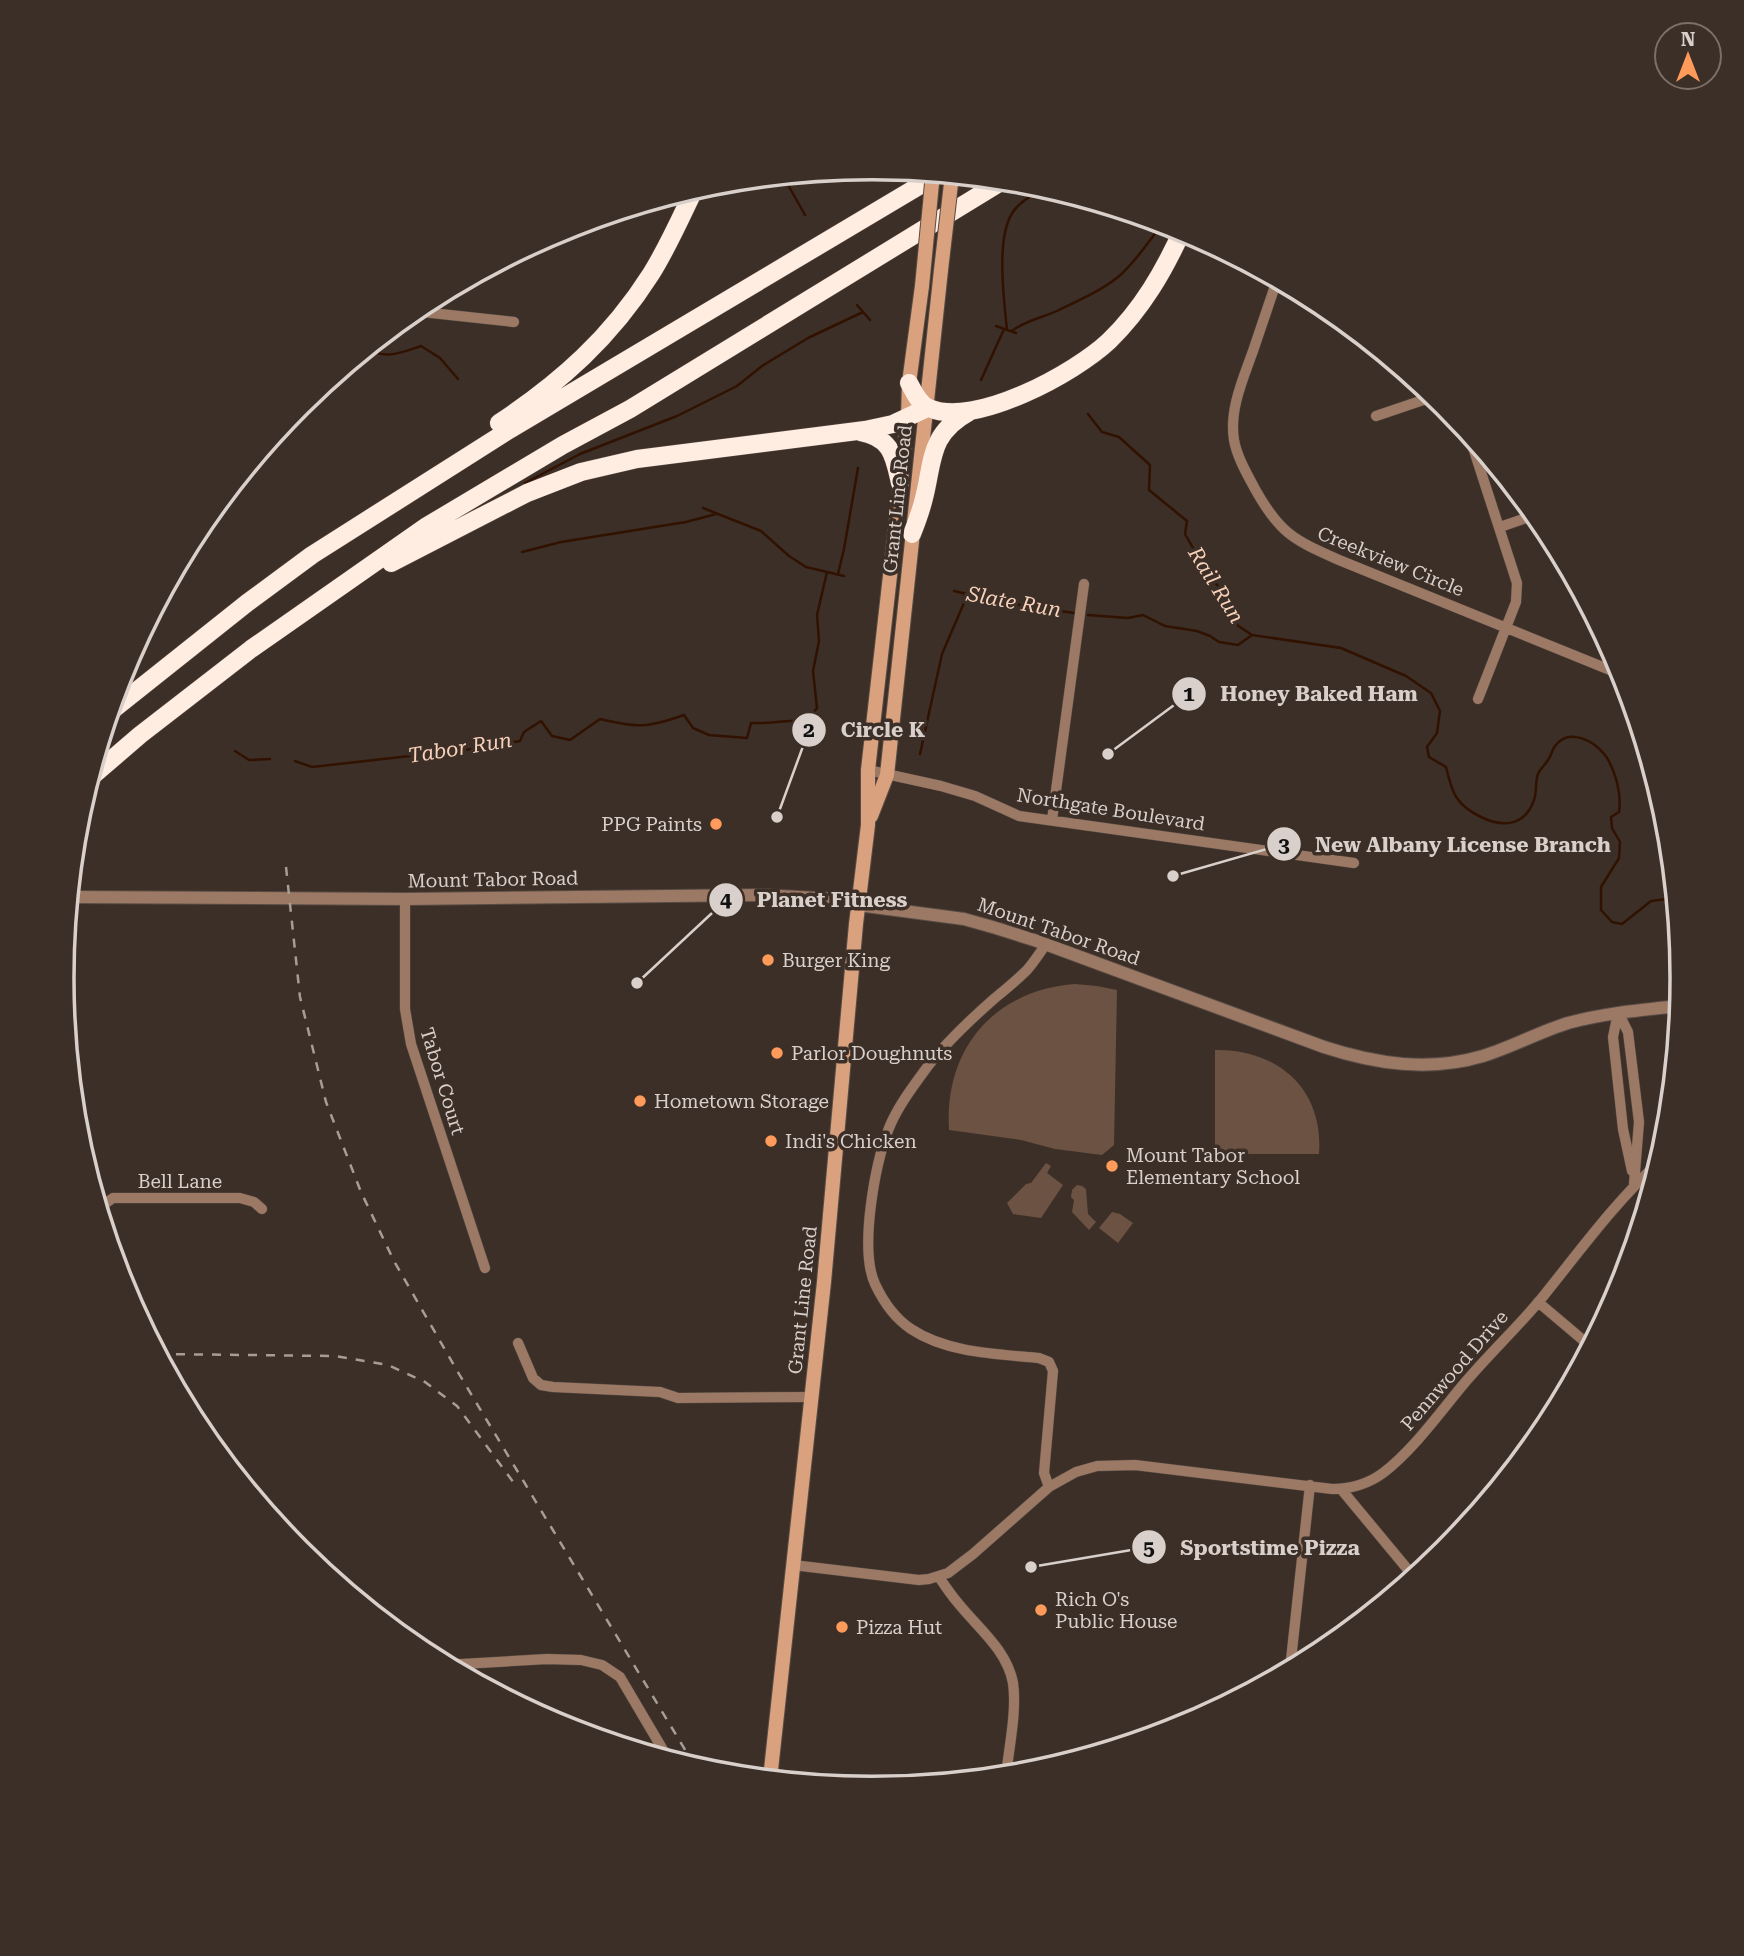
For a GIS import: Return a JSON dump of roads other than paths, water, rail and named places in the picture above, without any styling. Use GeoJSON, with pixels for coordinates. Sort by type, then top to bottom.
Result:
{"type":"FeatureCollection","features":[{"type":"Feature","properties":{"kind":"highway"},"geometry":{"type":"LineString","coordinates":[[123,702],[312,555],[532,416],[927,181]]}},
{"type":"Feature","properties":{"kind":"highway"},"geometry":{"type":"LineString","coordinates":[[102,768],[251,649],[427,526],[563,445],[630,409],[990,188]]}},
{"type":"Feature","properties":{"kind":"highway"},"geometry":{"type":"LineString","coordinates":[[377,514],[543,392],[592,349],[628,308],[652,272],[688,202]]}},
{"type":"Feature","properties":{"kind":"highway"},"geometry":{"type":"LineString","coordinates":[[912,534],[924,501],[933,453],[938,441],[955,420],[1072,370],[1108,341],[1141,305],[1155,285],[1178,240]]}},
{"type":"Feature","properties":{"kind":"highway"},"geometry":{"type":"LineString","coordinates":[[909,383],[919,401],[927,408],[955,413],[970,412]]}},
{"type":"Feature","properties":{"kind":"highway"},"geometry":{"type":"LineString","coordinates":[[846,433],[893,424],[927,408]]}},
{"type":"Feature","properties":{"kind":"highway"},"geometry":{"type":"LineString","coordinates":[[314,604],[536,489],[581,472],[636,459],[861,432],[887,444],[894,457],[900,483]]}},
{"type":"Feature","properties":{"kind":"main road","name":"Grant Line Road"},"geometry":{"type":"LineString","coordinates":[[771,1770],[824,1282],[858,905],[868,825],[867,770],[932,182]]}},
{"type":"Feature","properties":{"kind":"main road","name":"Grant Line Road"},"geometry":{"type":"LineString","coordinates":[[868,825],[887,775],[951,184]]}},
{"type":"Feature","properties":{"kind":"street","name":"Creekview Circle"},"geometry":{"type":"LineString","coordinates":[[1274,288],[1240,390],[1233,428],[1237,451],[1247,474],[1281,527],[1301,543],[1608,667]]}},
{"type":"Feature","properties":{"kind":"street"},"geometry":{"type":"LineString","coordinates":[[430,313],[514,322]]}},
{"type":"Feature","properties":{"kind":"street"},"geometry":{"type":"LineString","coordinates":[[1376,416],[1423,400]]}},
{"type":"Feature","properties":{"kind":"street"},"geometry":{"type":"LineString","coordinates":[[1477,458],[1517,583],[1516,602],[1478,699]]}},
{"type":"Feature","properties":{"kind":"street"},"geometry":{"type":"LineString","coordinates":[[1500,527],[1525,519]]}},
{"type":"Feature","properties":{"kind":"street"},"geometry":{"type":"LineString","coordinates":[[1052,820],[1084,584]]}},
{"type":"Feature","properties":{"kind":"street","name":"Northgate Boulevard"},"geometry":{"type":"LineString","coordinates":[[867,770],[975,796],[1019,816],[1354,863]]}},
{"type":"Feature","properties":{"kind":"street","name":"Mount Tabor Road"},"geometry":{"type":"LineString","coordinates":[[78,897],[405,899],[762,895],[835,900],[964,919],[1046,944],[1324,1047],[1388,1063],[1425,1065],[1464,1061],[1566,1024],[1618,1012],[1669,1007]]}},
{"type":"Feature","properties":{"kind":"street","name":"Tabor Court"},"geometry":{"type":"LineString","coordinates":[[405,899],[405,1009],[409,1036],[485,1268]]}},
{"type":"Feature","properties":{"kind":"street"},"geometry":{"type":"LineString","coordinates":[[1046,944],[1028,969],[960,1029],[928,1066],[900,1106],[886,1139],[873,1187],[869,1259],[875,1284],[887,1304],[900,1321],[917,1333],[947,1345],[1039,1358],[1049,1362],[1053,1371],[1044,1473],[1049,1486]]}},
{"type":"Feature","properties":{"kind":"street"},"geometry":{"type":"LineString","coordinates":[[1618,1012],[1613,1037],[1623,1129],[1634,1184]]}},
{"type":"Feature","properties":{"kind":"street"},"geometry":{"type":"LineString","coordinates":[[1618,1012],[1628,1032],[1639,1122],[1634,1184]]}},
{"type":"Feature","properties":{"kind":"street","name":"Pennwood Drive"},"geometry":{"type":"LineString","coordinates":[[939,1577],[973,1554],[1049,1486],[1076,1472],[1097,1466],[1135,1465],[1341,1489],[1360,1485],[1381,1475],[1397,1461],[1538,1302],[1634,1184],[1646,1174]]}},
{"type":"Feature","properties":{"kind":"street","name":"Bell Lane"},"geometry":{"type":"LineString","coordinates":[[106,1203],[113,1198],[211,1198],[247,1200],[254,1202],[261,1209]]}},
{"type":"Feature","properties":{"kind":"street"},"geometry":{"type":"LineString","coordinates":[[1538,1302],[1583,1340]]}},
{"type":"Feature","properties":{"kind":"street"},"geometry":{"type":"LineString","coordinates":[[518,1343],[533,1378],[541,1385],[660,1392],[678,1398],[812,1397]]}},
{"type":"Feature","properties":{"kind":"street"},"geometry":{"type":"LineString","coordinates":[[1291,1657],[1310,1485]]}},
{"type":"Feature","properties":{"kind":"street"},"geometry":{"type":"LineString","coordinates":[[1341,1489],[1408,1569]]}},
{"type":"Feature","properties":{"kind":"street"},"geometry":{"type":"LineString","coordinates":[[793,1565],[919,1580],[939,1577],[956,1601],[984,1631],[1010,1672],[1013,1709],[1007,1765]]}},
{"type":"Feature","properties":{"kind":"street"},"geometry":{"type":"LineString","coordinates":[[463,1664],[547,1659],[581,1660],[602,1665],[620,1677],[662,1748]]}},
{"type":"Feature","properties":{"kind":"waterway","name":"Rail Run"},"geometry":{"type":"LineString","coordinates":[[788,184],[805,215]]}},
{"type":"Feature","properties":{"kind":"waterway"},"geometry":{"type":"LineString","coordinates":[[1007,330],[1002,265],[1005,231],[1017,207],[1031,196]]}},
{"type":"Feature","properties":{"kind":"waterway"},"geometry":{"type":"LineString","coordinates":[[1012,331],[1112,282],[1130,265],[1156,232]]}},
{"type":"Feature","properties":{"kind":"waterway","name":"Rail Run"},"geometry":{"type":"LineString","coordinates":[[857,305],[870,320]]}},
{"type":"Feature","properties":{"kind":"waterway"},"geometry":{"type":"LineString","coordinates":[[525,483],[580,454],[677,416],[737,386],[762,366],[808,338],[863,312]]}},
{"type":"Feature","properties":{"kind":"waterway","name":"Rail Run"},"geometry":{"type":"LineString","coordinates":[[996,326],[1016,333]]}},
{"type":"Feature","properties":{"kind":"waterway"},"geometry":{"type":"LineString","coordinates":[[981,380],[1004,329]]}},
{"type":"Feature","properties":{"kind":"waterway","name":"Slate Run"},"geometry":{"type":"LineString","coordinates":[[377,352],[387,355],[421,346],[440,358],[458,379]]}},
{"type":"Feature","properties":{"kind":"waterway","name":"Rail Run"},"geometry":{"type":"LineString","coordinates":[[1088,414],[1102,432],[1119,437],[1150,465],[1149,490],[1187,521],[1185,534],[1205,569],[1230,602],[1237,625],[1252,635]]}},
{"type":"Feature","properties":{"kind":"waterway"},"geometry":{"type":"LineString","coordinates":[[838,574],[858,468]]}},
{"type":"Feature","properties":{"kind":"waterway","name":"Slate Run"},"geometry":{"type":"LineString","coordinates":[[703,508],[761,531],[806,567],[844,576]]}},
{"type":"Feature","properties":{"kind":"waterway"},"geometry":{"type":"LineString","coordinates":[[522,552],[561,542],[686,522],[716,514]]}},
{"type":"Feature","properties":{"kind":"waterway","name":"Tabor Run"},"geometry":{"type":"LineString","coordinates":[[295,761],[312,767],[472,749],[520,741],[524,732],[541,721],[552,736],[570,740],[600,719],[642,725],[684,715],[693,728],[709,735],[747,738],[751,723],[808,720],[817,708],[813,671],[819,641],[817,615],[827,572]]}},
{"type":"Feature","properties":{"kind":"waterway","name":"Slate Run"},"geometry":{"type":"LineString","coordinates":[[954,591],[1005,603],[1074,613]]}},
{"type":"Feature","properties":{"kind":"waterway"},"geometry":{"type":"LineString","coordinates":[[920,754],[942,654],[964,603],[964,593]]}},
{"type":"Feature","properties":{"kind":"waterway","name":"Slate Run"},"geometry":{"type":"LineString","coordinates":[[1088,615],[1128,618],[1143,615],[1165,626],[1197,631],[1219,642],[1238,645],[1252,635],[1341,648],[1406,676],[1431,693],[1440,711],[1437,733],[1427,747],[1429,757],[1446,767],[1453,791],[1466,808],[1497,823],[1519,820],[1530,809],[1538,774],[1561,740],[1574,737],[1588,741],[1609,761],[1619,797],[1619,812],[1611,817],[1612,828],[1620,842],[1619,858],[1601,887],[1601,910],[1612,922],[1622,924],[1651,901],[1666,899]]}},
{"type":"Feature","properties":{"kind":"waterway","name":"Tabor Run"},"geometry":{"type":"LineString","coordinates":[[235,751],[249,760],[270,759]]}},
{"type":"Feature","properties":{"kind":"railway"},"geometry":{"type":"LineString","coordinates":[[286,867],[300,997],[326,1102],[361,1192],[394,1261],[459,1374],[688,1754]]}},
{"type":"Feature","properties":{"kind":"railway"},"geometry":{"type":"LineString","coordinates":[[168,1354],[335,1356],[388,1365],[425,1382],[457,1406],[517,1487]]}},
{"type":"Feature","properties":{"kind":"place","name":"Honey Baked Ham"},"geometry":{"type":"Point","coordinates":[1108,754]}},
{"type":"Feature","properties":{"kind":"place","name":"Circle K"},"geometry":{"type":"Point","coordinates":[777,817]}},
{"type":"Feature","properties":{"kind":"place","name":"PPG Paints"},"geometry":{"type":"Point","coordinates":[716,824]}},
{"type":"Feature","properties":{"kind":"place","name":"New Albany License Branch"},"geometry":{"type":"Point","coordinates":[1173,876]}},
{"type":"Feature","properties":{"kind":"place","name":"Burger King"},"geometry":{"type":"Point","coordinates":[768,960]}},
{"type":"Feature","properties":{"kind":"place","name":"Planet Fitness"},"geometry":{"type":"Point","coordinates":[637,983]}},
{"type":"Feature","properties":{"kind":"place","name":"Parlor Doughnuts"},"geometry":{"type":"Point","coordinates":[777,1053]}},
{"type":"Feature","properties":{"kind":"place","name":"Hometown Storage"},"geometry":{"type":"Point","coordinates":[640,1101]}},
{"type":"Feature","properties":{"kind":"place","name":"Indi's Chicken"},"geometry":{"type":"Point","coordinates":[771,1141]}},
{"type":"Feature","properties":{"kind":"place","name":"Mount Tabor Elementary School"},"geometry":{"type":"Point","coordinates":[1112,1166]}},
{"type":"Feature","properties":{"kind":"place","name":"Sportstime Pizza"},"geometry":{"type":"Point","coordinates":[1031,1567]}},
{"type":"Feature","properties":{"kind":"place","name":"Rich O's Public House"},"geometry":{"type":"Point","coordinates":[1041,1610]}},
{"type":"Feature","properties":{"kind":"place","name":"Pizza Hut"},"geometry":{"type":"Point","coordinates":[842,1627]}}]}
